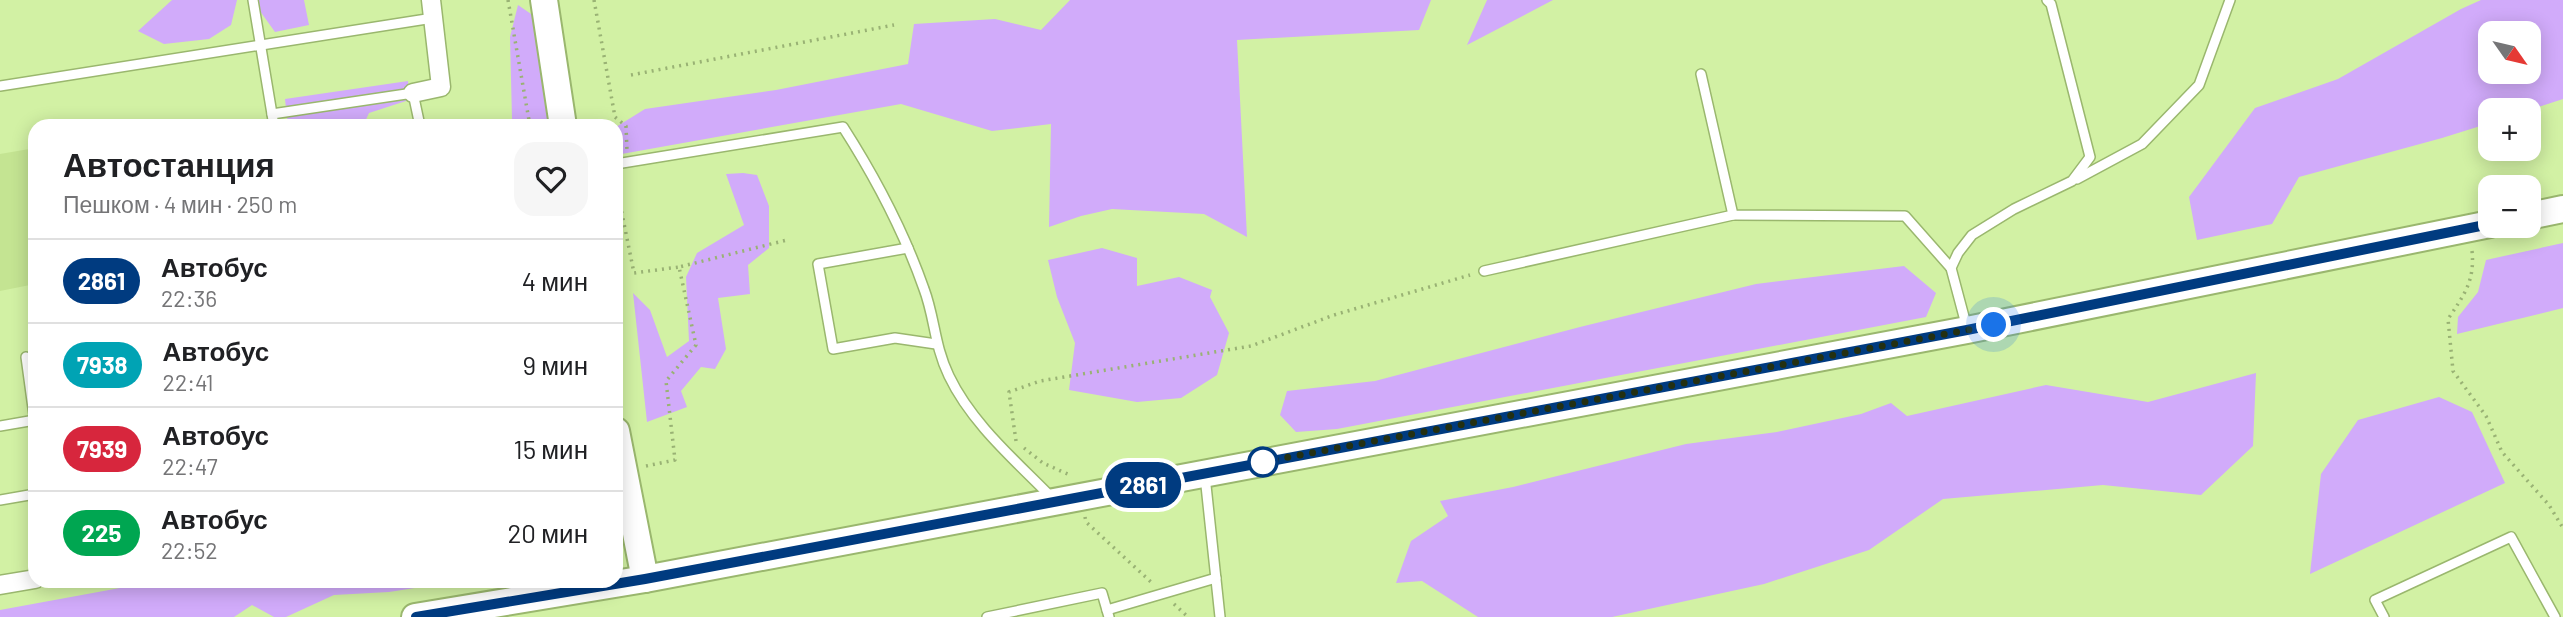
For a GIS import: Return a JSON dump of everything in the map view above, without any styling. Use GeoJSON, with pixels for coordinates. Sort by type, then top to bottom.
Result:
{"type":"FeatureCollection","features":[{"type":"Feature","properties":{"kind":"main road"},"geometry":{"type":"LineString","coordinates":[[544,0],[562,119]]}},
{"type":"Feature","properties":{"kind":"main road"},"geometry":{"type":"LineString","coordinates":[[2541,214],[2563,209]]}},
{"type":"Feature","properties":{"kind":"main road"},"geometry":{"type":"LineString","coordinates":[[623,583],[1967,330],[2478,226]]}},
{"type":"Feature","properties":{"kind":"main road"},"geometry":{"type":"LineString","coordinates":[[623,471],[645,579]]}},
{"type":"Feature","properties":{"kind":"main road"},"geometry":{"type":"LineString","coordinates":[[415,617],[591,588]]}},
{"type":"Feature","properties":{"kind":"street"},"geometry":{"type":"LineString","coordinates":[[413,93],[441,87],[432,9]]}},
{"type":"Feature","properties":{"kind":"street"},"geometry":{"type":"LineString","coordinates":[[0,585],[28,580]]}},
{"type":"Feature","properties":{"kind":"lane"},"geometry":{"type":"LineString","coordinates":[[253,0],[273,119]]}},
{"type":"Feature","properties":{"kind":"lane"},"geometry":{"type":"LineString","coordinates":[[2047,0],[2090,157],[2072,181]]}},
{"type":"Feature","properties":{"kind":"lane"},"geometry":{"type":"LineString","coordinates":[[1951,268],[1958,253],[1972,235],[2014,209],[2142,144],[2199,85],[2230,0]]}},
{"type":"Feature","properties":{"kind":"lane"},"geometry":{"type":"LineString","coordinates":[[0,86],[259,44],[432,9]]}},
{"type":"Feature","properties":{"kind":"lane"},"geometry":{"type":"LineString","coordinates":[[1701,74],[1733,215]]}},
{"type":"Feature","properties":{"kind":"lane"},"geometry":{"type":"LineString","coordinates":[[272,114],[413,93],[419,119]]}},
{"type":"Feature","properties":{"kind":"lane"},"geometry":{"type":"LineString","coordinates":[[623,160],[729,147],[842,127],[864,159],[908,248],[925,292],[936,344],[950,378],[986,430],[1056,501]]}},
{"type":"Feature","properties":{"kind":"lane"},"geometry":{"type":"LineString","coordinates":[[1484,271],[1733,215],[1905,216],[1951,268],[1967,330]]}},
{"type":"Feature","properties":{"kind":"lane"},"geometry":{"type":"LineString","coordinates":[[908,248],[818,264],[833,349],[895,338],[936,344]]}},
{"type":"Feature","properties":{"kind":"lane"},"geometry":{"type":"LineString","coordinates":[[26,357],[28,371]]}},
{"type":"Feature","properties":{"kind":"lane"},"geometry":{"type":"LineString","coordinates":[[0,426],[28,422]]}},
{"type":"Feature","properties":{"kind":"lane"},"geometry":{"type":"LineString","coordinates":[[1205,473],[1220,617]]}},
{"type":"Feature","properties":{"kind":"lane"},"geometry":{"type":"LineString","coordinates":[[0,500],[28,495]]}},
{"type":"Feature","properties":{"kind":"lane"},"geometry":{"type":"LineString","coordinates":[[2384,617],[2375,600],[2511,537],[2555,617]]}},
{"type":"Feature","properties":{"kind":"lane"},"geometry":{"type":"LineString","coordinates":[[988,617],[1102,593],[1108,614],[1216,578]]}},
{"type":"Feature","properties":{"kind":"path"},"geometry":{"type":"LineString","coordinates":[[508,0],[529,119]]}},
{"type":"Feature","properties":{"kind":"path"},"geometry":{"type":"LineString","coordinates":[[594,0],[617,119]]}},
{"type":"Feature","properties":{"kind":"path"},"geometry":{"type":"LineString","coordinates":[[631,75],[894,24]]}},
{"type":"Feature","properties":{"kind":"path"},"geometry":{"type":"LineString","coordinates":[[623,124],[626,126],[627,151],[623,156]]}},
{"type":"Feature","properties":{"kind":"path"},"geometry":{"type":"LineString","coordinates":[[623,219],[634,273],[679,267],[787,240]]}},
{"type":"Feature","properties":{"kind":"path"},"geometry":{"type":"LineString","coordinates":[[2478,238],[2474,271],[2448,318],[2453,371],[2486,416],[2502,452],[2549,505],[2563,528]]}},
{"type":"Feature","properties":{"kind":"path"},"geometry":{"type":"LineString","coordinates":[[623,471],[675,460],[666,382],[696,345],[679,267]]}},
{"type":"Feature","properties":{"kind":"path"},"geometry":{"type":"LineString","coordinates":[[1009,392],[1040,381],[1251,346],[1334,315],[1484,271]]}},
{"type":"Feature","properties":{"kind":"shaded area"},"geometry":{"type":"Polygon","coordinates":[[[172,0],[237,0],[231,25],[209,39],[164,44],[138,31],[172,0]]]}},
{"type":"Feature","properties":{"kind":"shaded area"},"geometry":{"type":"Polygon","coordinates":[[[252,0],[304,0],[309,25],[275,32],[252,0]]]}},
{"type":"Feature","properties":{"kind":"shaded area"},"geometry":{"type":"Polygon","coordinates":[[[1070,0],[1431,0],[1419,30],[1237,40],[1247,237],[1204,214],[1112,209],[1049,227],[1051,124],[992,131],[901,104],[623,154],[623,123],[645,109],[776,90],[908,64],[914,24],[995,19],[1041,30],[1070,0]]]}},
{"type":"Feature","properties":{"kind":"shaded area"},"geometry":{"type":"Polygon","coordinates":[[[1487,0],[1553,0],[1467,45],[1487,0]]]}},
{"type":"Feature","properties":{"kind":"shaded area"},"geometry":{"type":"Polygon","coordinates":[[[2481,0],[2563,0],[2563,99],[2541,106],[2541,98],[2478,98],[2478,127],[2299,177],[2272,224],[2197,240],[2189,197],[2255,108],[2338,79],[2481,0]]]}},
{"type":"Feature","properties":{"kind":"shaded area"},"geometry":{"type":"Polygon","coordinates":[[[518,5],[534,16],[547,119],[512,119],[510,37],[518,5]]]}},
{"type":"Feature","properties":{"kind":"shaded area"},"geometry":{"type":"Polygon","coordinates":[[[408,81],[409,100],[369,113],[366,119],[287,119],[285,99],[408,81]]]}},
{"type":"Feature","properties":{"kind":"shaded area"},"geometry":{"type":"Polygon","coordinates":[[[28,149],[28,285],[0,291],[0,154],[28,149]]]}},
{"type":"Feature","properties":{"kind":"shaded area"},"geometry":{"type":"Polygon","coordinates":[[[726,174],[757,175],[769,206],[769,248],[748,265],[750,294],[718,298],[726,349],[715,369],[701,367],[681,391],[687,407],[647,422],[633,293],[650,310],[667,357],[689,341],[686,277],[697,253],[744,225],[726,174]]]}},
{"type":"Feature","properties":{"kind":"shaded area"},"geometry":{"type":"Polygon","coordinates":[[[2563,243],[2563,308],[2457,334],[2458,317],[2478,292],[2486,260],[2563,243]]]}},
{"type":"Feature","properties":{"kind":"shaded area"},"geometry":{"type":"Polygon","coordinates":[[[1102,248],[1137,258],[1137,286],[1179,277],[1212,290],[1210,297],[1229,333],[1217,375],[1181,398],[1137,402],[1069,390],[1075,343],[1057,297],[1048,260],[1102,248]]]}},
{"type":"Feature","properties":{"kind":"shaded area"},"geometry":{"type":"Polygon","coordinates":[[[1904,266],[1936,293],[1926,317],[1337,429],[1296,432],[1280,415],[1287,391],[1375,381],[1756,284],[1904,266]]]}},
{"type":"Feature","properties":{"kind":"shaded area"},"geometry":{"type":"Polygon","coordinates":[[[2256,373],[2253,446],[2201,495],[2103,485],[1943,499],[1869,550],[1764,584],[1612,617],[1478,617],[1422,581],[1396,583],[1411,541],[1448,516],[1440,501],[1513,487],[1686,444],[1777,432],[1861,414],[1891,403],[1907,416],[2046,385],[2148,402],[2256,373]]]}},
{"type":"Feature","properties":{"kind":"shaded area"},"geometry":{"type":"Polygon","coordinates":[[[2439,397],[2472,412],[2505,483],[2310,574],[2321,474],[2358,420],[2439,397]]]}},
{"type":"Feature","properties":{"kind":"shaded area"},"geometry":{"type":"Polygon","coordinates":[[[120,588],[415,588],[334,595],[286,617],[274,617],[252,605],[234,617],[0,617],[0,610],[120,588]]]}},
{"type":"Feature","properties":{"kind":"bus line","name":"2861"},"geometry":{"type":"LineString","coordinates":[[623,583],[1967,330],[2478,226]]}},
{"type":"Feature","properties":{"kind":"bus line","name":"2861"},"geometry":{"type":"LineString","coordinates":[[416,617],[591,588]]}},
{"type":"Feature","properties":{"kind":"route"},"geometry":{"type":"LineString","coordinates":[[1263,462],[1994,325]]}}]}
